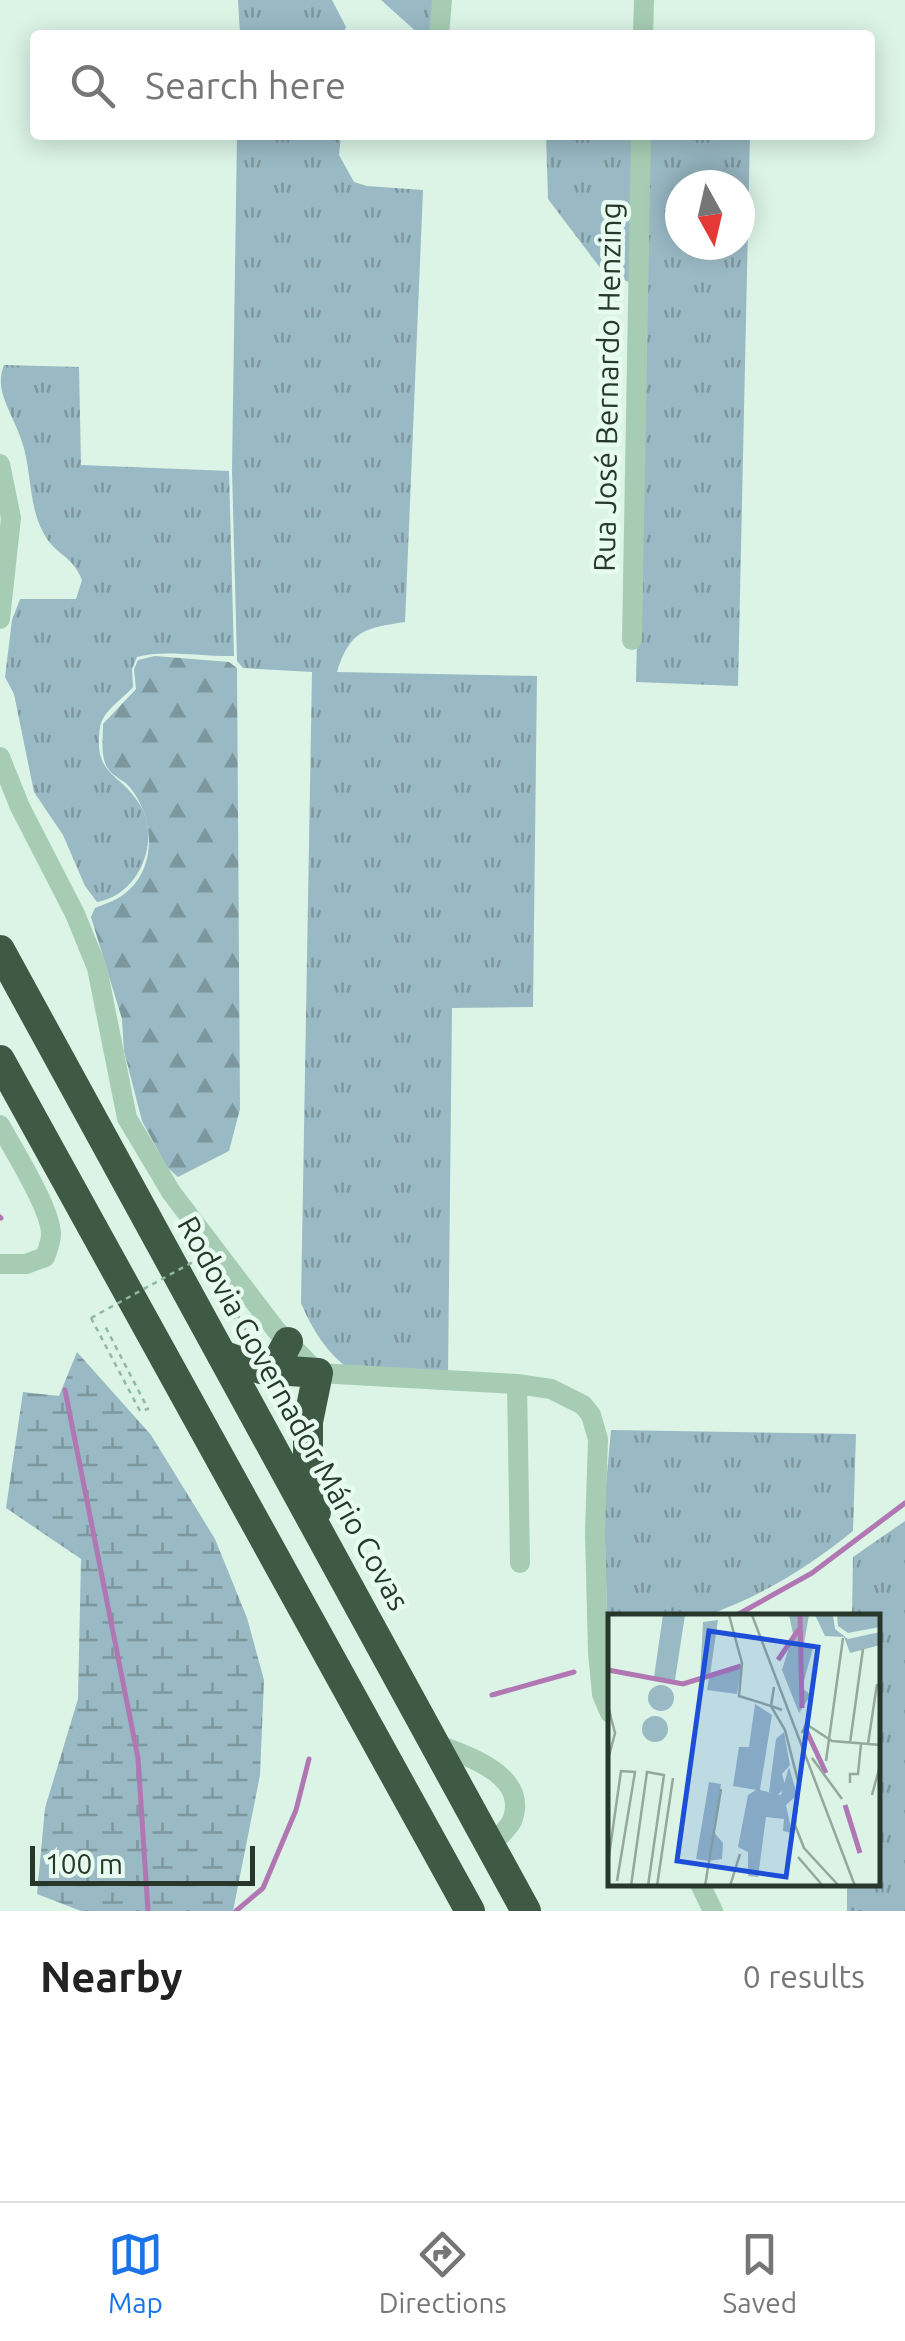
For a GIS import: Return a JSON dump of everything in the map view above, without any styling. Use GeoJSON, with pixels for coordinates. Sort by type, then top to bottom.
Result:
{"type":"FeatureCollection","features":[{"type":"Feature","properties":{"kind":"highway","name":"Rodovia Governador Mário Covas"},"geometry":{"type":"LineString","coordinates":[[0,950],[526,1911]]}},
{"type":"Feature","properties":{"kind":"highway"},"geometry":{"type":"LineString","coordinates":[[0,1060],[470,1911]]}},
{"type":"Feature","properties":{"kind":"highway"},"geometry":{"type":"LineString","coordinates":[[222,1355],[269,1350],[318,1373],[308,1422],[308,1456],[318,1530]]}},
{"type":"Feature","properties":{"kind":"highway"},"geometry":{"type":"LineString","coordinates":[[391,1766],[446,1911]]}},
{"type":"Feature","properties":{"kind":"street"},"geometry":{"type":"LineString","coordinates":[[439,30],[442,0]]}},
{"type":"Feature","properties":{"kind":"street"},"geometry":{"type":"LineString","coordinates":[[643,30],[644,0]]}},
{"type":"Feature","properties":{"kind":"street","name":"Rua José Bernardo Henzing"},"geometry":{"type":"LineString","coordinates":[[632,640],[641,140]]}},
{"type":"Feature","properties":{"kind":"street"},"geometry":{"type":"LineString","coordinates":[[0,464],[11,518],[0,620]]}},
{"type":"Feature","properties":{"kind":"street"},"geometry":{"type":"LineString","coordinates":[[0,757],[97,968],[127,1118],[269,1350]]}},
{"type":"Feature","properties":{"kind":"street"},"geometry":{"type":"LineString","coordinates":[[0,1125],[34,1189],[51,1234],[45,1257],[26,1264],[0,1264]]}},
{"type":"Feature","properties":{"kind":"street"},"geometry":{"type":"LineString","coordinates":[[318,1373],[518,1384],[568,1395],[583,1405],[596,1426],[598,1666],[608,1708]]}},
{"type":"Feature","properties":{"kind":"street"},"geometry":{"type":"LineString","coordinates":[[518,1384],[520,1563]]}},
{"type":"Feature","properties":{"kind":"street"},"geometry":{"type":"LineString","coordinates":[[434,1743],[488,1764],[506,1780],[513,1802],[512,1821],[490,1846]]}},
{"type":"Feature","properties":{"kind":"street"},"geometry":{"type":"LineString","coordinates":[[701,1886],[714,1911]]}},
{"type":"Feature","properties":{"kind":"path"},"geometry":{"type":"LineString","coordinates":[[104,1326],[148,1408],[140,1412],[91,1318],[202,1257]]}},
{"type":"Feature","properties":{"kind":"path"},"geometry":{"type":"LineString","coordinates":[[210,1272],[249,1346],[253,1344],[229,1299],[235,1296],[269,1350]]}},
{"type":"Feature","properties":{"kind":"green space"},"geometry":{"type":"Polygon","coordinates":[[[238,0],[332,0],[346,27],[345,30],[240,30],[238,0]]]}},
{"type":"Feature","properties":{"kind":"green space"},"geometry":{"type":"Polygon","coordinates":[[[381,0],[438,0],[435,30],[414,30],[381,0]]]}},
{"type":"Feature","properties":{"kind":"green space"},"geometry":{"type":"Polygon","coordinates":[[[237,140],[340,140],[339,155],[354,182],[423,190],[405,622],[369,629],[354,639],[337,672],[537,676],[533,1007],[452,1008],[448,1373],[349,1369],[321,1339],[301,1303],[312,672],[243,668],[237,661],[232,470],[237,140]]]}},
{"type":"Feature","properties":{"kind":"green space"},"geometry":{"type":"Polygon","coordinates":[[[546,140],[636,140],[635,285],[601,269],[548,199],[546,140]]]}},
{"type":"Feature","properties":{"kind":"green space"},"geometry":{"type":"Polygon","coordinates":[[[649,140],[750,140],[749,170],[665,170],[665,260],[747,260],[738,686],[636,682],[649,140]]]}},
{"type":"Feature","properties":{"kind":"green space"},"geometry":{"type":"Polygon","coordinates":[[[4,365],[79,367],[81,465],[229,471],[234,656],[171,653],[137,657],[132,669],[133,687],[105,716],[99,744],[105,765],[140,805],[146,819],[147,850],[142,865],[124,889],[97,902],[85,886],[63,835],[34,792],[14,694],[5,677],[12,620],[20,599],[76,599],[82,580],[73,565],[47,540],[38,521],[24,450],[2,391],[4,365]]]}},
{"type":"Feature","properties":{"kind":"green space"},"geometry":{"type":"Polygon","coordinates":[[[155,656],[229,662],[237,668],[240,1109],[229,1151],[178,1177],[167,1167],[142,1121],[124,1051],[122,1019],[91,917],[95,908],[120,897],[134,885],[147,859],[145,816],[132,790],[105,763],[103,724],[136,689],[134,669],[138,660],[155,656]]]}},
{"type":"Feature","properties":{"kind":"green space"},"geometry":{"type":"Polygon","coordinates":[[[77,1352],[151,1435],[215,1539],[247,1618],[264,1680],[260,1775],[233,1911],[81,1911],[37,1894],[45,1808],[78,1699],[81,1559],[6,1508],[23,1392],[59,1396],[77,1352]]]}},
{"type":"Feature","properties":{"kind":"green space"},"geometry":{"type":"Polygon","coordinates":[[[611,1430],[856,1434],[853,1531],[783,1580],[710,1614],[608,1614],[608,1652],[604,1507],[611,1430]]]}},
{"type":"Feature","properties":{"kind":"green space"},"geometry":{"type":"Polygon","coordinates":[[[905,1521],[905,1911],[847,1911],[847,1886],[880,1886],[880,1614],[852,1614],[853,1557],[905,1521]]]}},
{"type":"Feature","properties":{"kind":"waterway"},"geometry":{"type":"LineString","coordinates":[[65,1390],[138,1758],[148,1911]]}},
{"type":"Feature","properties":{"kind":"waterway"},"geometry":{"type":"LineString","coordinates":[[739,1614],[812,1573],[905,1503]]}},
{"type":"Feature","properties":{"kind":"waterway"},"geometry":{"type":"LineString","coordinates":[[492,1695],[574,1672]]}},
{"type":"Feature","properties":{"kind":"waterway"},"geometry":{"type":"LineString","coordinates":[[236,1911],[263,1888],[296,1810],[309,1759]]}}]}
